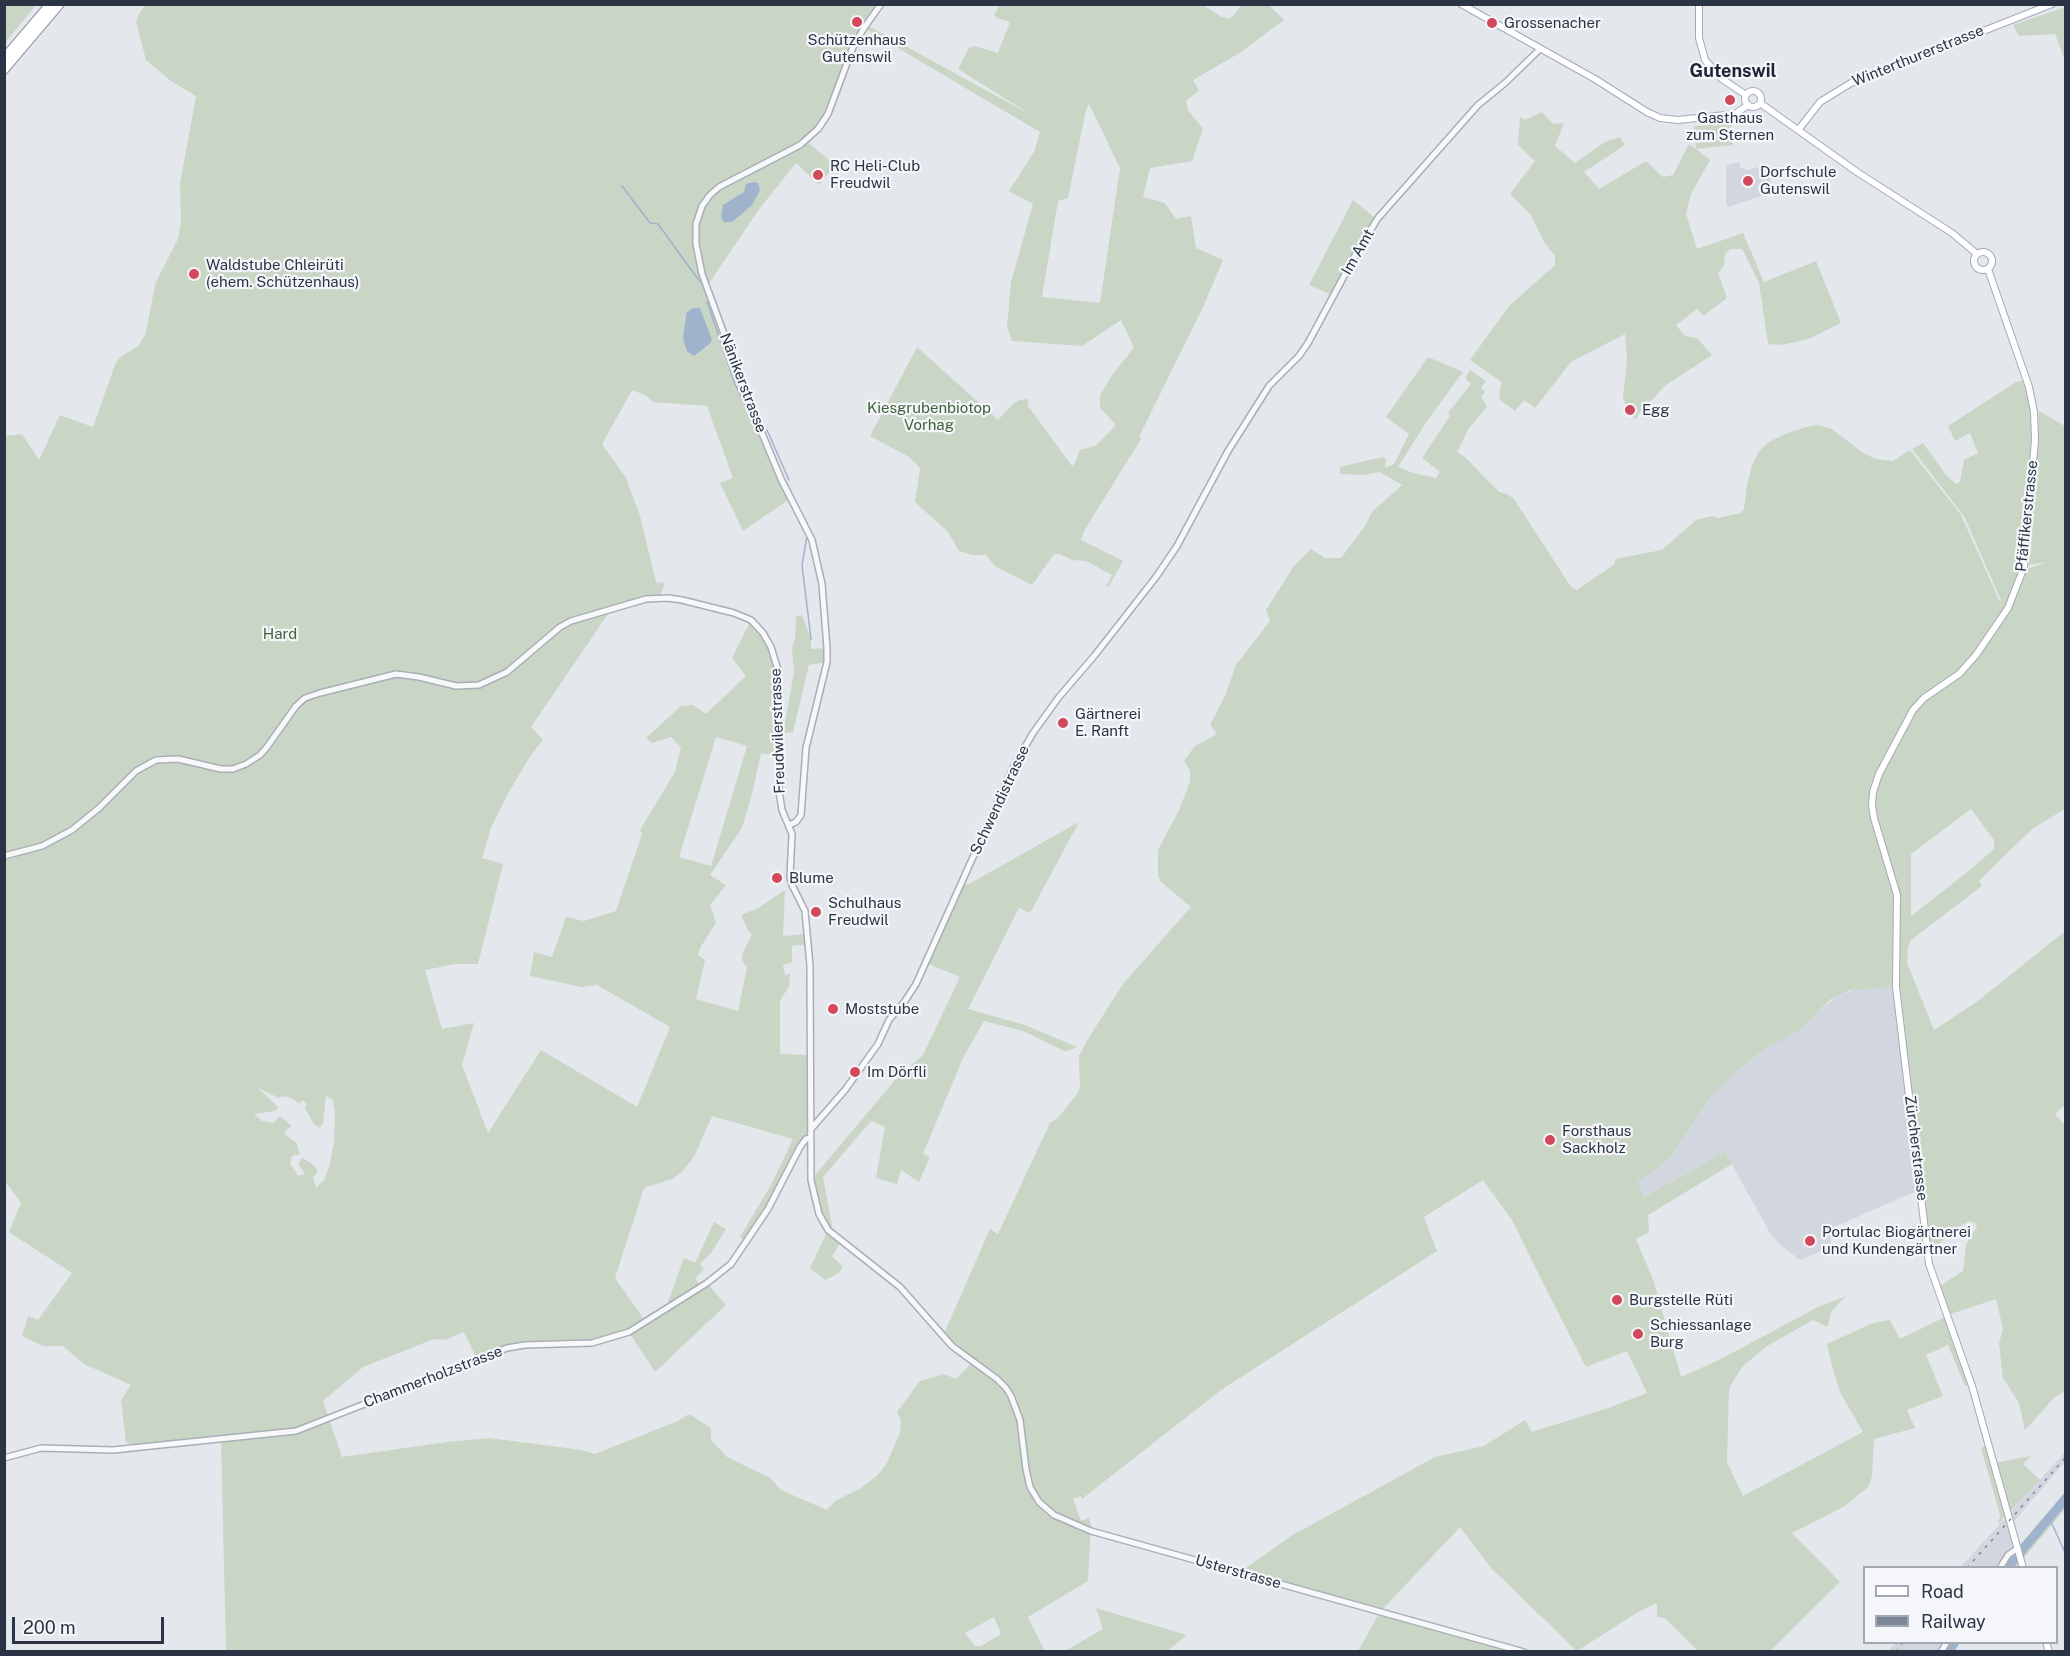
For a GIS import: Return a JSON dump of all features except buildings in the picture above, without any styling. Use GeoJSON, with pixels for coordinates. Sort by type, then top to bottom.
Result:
{"type":"FeatureCollection","features":[{"type":"Feature","properties":{"kind":"highway"},"geometry":{"type":"LineString","coordinates":[[4,58],[50,4]]}},
{"type":"Feature","properties":{"kind":"highway"},"geometry":{"type":"LineString","coordinates":[[4,70],[60,4]]}},
{"type":"Feature","properties":{"kind":"main road"},"geometry":{"type":"LineString","coordinates":[[1461,4],[1595,79],[1647,112],[1663,118],[1687,120],[1735,114],[1749,105]]}},
{"type":"Feature","properties":{"kind":"main road"},"geometry":{"type":"LineString","coordinates":[[1700,4],[1699,38],[1705,60],[1722,79],[1746,95]]}},
{"type":"Feature","properties":{"kind":"main road","name":"Winterthurerstrasse"},"geometry":{"type":"LineString","coordinates":[[1799,129],[1820,102],[1851,83],[2052,4]]}},
{"type":"Feature","properties":{"kind":"main road"},"geometry":{"type":"LineString","coordinates":[[1751,91],[1757,92],[1761,97],[1760,103],[1755,107],[1749,105],[1746,102],[1746,95],[1751,91]]}},
{"type":"Feature","properties":{"kind":"main road","name":"Pfäffikerstrasse"},"geometry":{"type":"LineString","coordinates":[[1760,103],[1857,172],[1952,234],[1977,254]]}},
{"type":"Feature","properties":{"kind":"main road","name":"Pfäffikerstrasse"},"geometry":{"type":"LineString","coordinates":[[1977,254],[1984,252],[1991,256],[1992,264],[1988,270]]}},
{"type":"Feature","properties":{"kind":"main road","name":"Pfäffikerstrasse"},"geometry":{"type":"LineString","coordinates":[[1977,254],[1975,266],[1981,270],[1988,270]]}},
{"type":"Feature","properties":{"kind":"main road","name":"Pfäffikerstrasse"},"geometry":{"type":"LineString","coordinates":[[1877,826],[1873,811],[1875,786],[1881,769],[1908,718],[1924,698],[1959,674],[1976,655],[2008,608],[2024,567],[2035,419],[2029,387],[1988,270]]}},
{"type":"Feature","properties":{"kind":"main road","name":"Zürcherstrasse"},"geometry":{"type":"LineString","coordinates":[[1877,826],[1898,895],[1896,987],[1929,1264],[1972,1386],[2023,1566]]}},
{"type":"Feature","properties":{"kind":"street","name":"Nänikerstrasse"},"geometry":{"type":"LineString","coordinates":[[789,825],[798,820],[802,811],[806,748],[826,662],[822,584],[812,540],[781,479],[730,353],[700,267],[695,231],[702,206],[715,191],[731,179],[800,145],[819,129],[828,114],[853,47],[881,4]]}},
{"type":"Feature","properties":{"kind":"street","name":"Im Amt"},"geometry":{"type":"LineString","coordinates":[[1211,483],[1269,386],[1299,356],[1308,343],[1378,218],[1478,105],[1540,49]]}},
{"type":"Feature","properties":{"kind":"street","name":"Schwendistrasse"},"geometry":{"type":"LineString","coordinates":[[810,1130],[845,1090],[878,1044],[889,1020],[913,990],[1013,768],[1028,742],[1059,697],[1156,577],[1177,546],[1211,483]]}},
{"type":"Feature","properties":{"kind":"street","name":"Freudwilerstrasse"},"geometry":{"type":"LineString","coordinates":[[4,856],[36,848],[72,830],[99,808],[136,771],[156,760],[178,759],[221,769],[246,765],[267,747],[296,706],[313,695],[396,674],[419,676],[456,686],[479,685],[507,672],[552,633],[571,621],[625,604],[659,598],[682,600],[734,613],[751,620],[763,633],[771,647],[778,670],[779,790],[782,810],[792,834],[790,877],[805,911],[810,966],[810,1138],[813,1191],[819,1214],[828,1230],[900,1287],[959,1352],[997,1378],[1011,1396],[1020,1420]]}},
{"type":"Feature","properties":{"kind":"street","name":"Chammerholzstrasse"},"geometry":{"type":"LineString","coordinates":[[4,1458],[41,1448],[113,1450],[296,1431],[507,1348],[525,1345],[592,1343],[629,1332],[707,1283],[731,1264],[768,1209],[800,1147],[806,1139],[810,1138]]}},
{"type":"Feature","properties":{"kind":"street","name":"Usterstrasse"},"geometry":{"type":"LineString","coordinates":[[1020,1420],[1030,1487],[1045,1509],[1067,1522],[1102,1534],[1524,1652]]}},
{"type":"Feature","properties":{"kind":"street"},"geometry":{"type":"LineString","coordinates":[[2001,1566],[2008,1555],[2019,1551]]}},
{"type":"Feature","properties":{"kind":"shaded area","name":"Dorfschule Gutenswil"},"geometry":{"type":"Polygon","coordinates":[[[1739,162],[1741,168],[1748,170],[1765,165],[1774,192],[1728,207],[1726,165],[1739,162]]]}},
{"type":"Feature","properties":{"kind":"shaded area"},"geometry":{"type":"Polygon","coordinates":[[[1896,987],[1922,1191],[1912,1193],[1832,1228],[1830,1247],[1800,1260],[1780,1245],[1770,1233],[1725,1152],[1642,1197],[1638,1181],[1654,1172],[1671,1156],[1708,1100],[1738,1070],[1766,1048],[1802,1028],[1836,996],[1857,989],[1896,987]]]}},
{"type":"Feature","properties":{"kind":"shaded area"},"geometry":{"type":"Polygon","coordinates":[[[2065,1452],[2065,1462],[2009,1527],[2015,1549],[2001,1566],[1962,1566],[2065,1452]]]}},
{"type":"Feature","properties":{"kind":"shaded area"},"geometry":{"type":"Polygon","coordinates":[[[1894,1644],[1946,1644],[1941,1651],[1887,1652],[1894,1644]]]}},
{"type":"Feature","properties":{"kind":"green space"},"geometry":{"type":"Polygon","coordinates":[[[4,5],[36,5],[5,43],[4,5]]]}},
{"type":"Feature","properties":{"kind":"green space"},"geometry":{"type":"Polygon","coordinates":[[[145,5],[881,5],[867,25],[1033,116],[958,69],[969,48],[975,46],[998,53],[1010,22],[994,15],[1000,5],[1203,5],[1222,17],[1230,19],[1242,5],[1269,5],[1284,20],[1241,52],[1193,80],[1199,90],[1186,101],[1188,110],[1203,129],[1192,161],[1150,168],[1143,197],[1165,203],[1176,219],[1191,216],[1196,248],[1223,260],[1204,305],[1139,437],[1141,439],[1084,531],[1081,540],[1123,561],[1109,586],[1106,587],[1112,575],[1086,561],[1072,560],[1060,554],[1054,554],[1032,585],[995,566],[986,555],[972,555],[959,551],[948,532],[915,502],[920,469],[916,463],[870,436],[917,347],[998,420],[1014,403],[1028,399],[1028,406],[1072,466],[1080,450],[1095,446],[1116,425],[1100,408],[1100,395],[1112,375],[1134,348],[1121,320],[1082,346],[1012,341],[1007,327],[1011,282],[1033,204],[1009,191],[1034,152],[1040,132],[864,28],[831,107],[806,141],[835,165],[819,185],[796,163],[760,208],[707,286],[730,353],[791,498],[743,531],[720,483],[733,478],[707,406],[653,402],[645,395],[632,390],[602,444],[626,478],[640,516],[656,582],[665,583],[659,598],[612,608],[531,727],[543,740],[510,790],[491,828],[482,858],[503,864],[478,964],[456,964],[425,970],[442,1029],[474,1023],[462,1065],[488,1133],[541,1050],[637,1107],[670,1027],[597,985],[582,987],[530,976],[534,952],[552,957],[566,917],[584,921],[616,911],[642,834],[640,830],[675,772],[681,747],[671,737],[652,743],[646,738],[681,706],[693,705],[706,714],[746,676],[732,658],[751,620],[763,633],[778,670],[778,756],[761,753],[742,828],[710,875],[726,885],[710,905],[716,923],[698,955],[705,960],[696,999],[738,1011],[747,968],[742,960],[743,952],[752,934],[741,915],[758,908],[785,890],[783,936],[807,934],[808,944],[792,946],[792,962],[783,965],[785,975],[790,974],[789,986],[780,1001],[780,1054],[811,1055],[809,1128],[804,1142],[748,1241],[740,1237],[771,1185],[793,1139],[712,1116],[695,1155],[683,1171],[672,1179],[644,1188],[615,1278],[646,1322],[665,1310],[684,1258],[695,1263],[714,1222],[726,1229],[711,1253],[700,1264],[704,1270],[695,1278],[701,1287],[707,1283],[726,1305],[655,1372],[629,1332],[605,1340],[525,1345],[477,1359],[464,1332],[445,1340],[434,1339],[363,1367],[323,1401],[342,1457],[489,1438],[582,1450],[595,1454],[678,1421],[689,1414],[711,1428],[711,1440],[727,1457],[770,1478],[781,1490],[827,1510],[835,1501],[861,1488],[877,1476],[887,1463],[900,1432],[901,1421],[897,1412],[920,1381],[944,1374],[956,1379],[972,1363],[943,1336],[990,1229],[998,1234],[1050,1123],[1058,1118],[1077,1094],[1080,1087],[1079,1056],[1088,1039],[1123,984],[1191,907],[1161,882],[1158,876],[1158,850],[1179,810],[1190,782],[1190,771],[1184,761],[1194,747],[1217,734],[1210,725],[1225,696],[1236,665],[1270,621],[1266,610],[1294,566],[1311,549],[1325,558],[1341,558],[1367,523],[1371,513],[1402,485],[1380,472],[1363,475],[1340,474],[1340,467],[1382,457],[1386,459],[1385,468],[1394,464],[1409,434],[1386,417],[1428,357],[1463,372],[1427,421],[1398,467],[1436,478],[1440,472],[1422,458],[1450,416],[1448,413],[1471,384],[1465,378],[1470,370],[1486,381],[1481,388],[1485,392],[1481,397],[1487,407],[1469,428],[1457,452],[1465,457],[1499,492],[1514,499],[1571,587],[1577,590],[1615,564],[1615,559],[1662,550],[1696,520],[1741,513],[1744,509],[1752,465],[1760,450],[1769,442],[1785,434],[1819,425],[1832,429],[1863,453],[1876,459],[1893,461],[1910,450],[1961,515],[2000,602],[1964,516],[1912,449],[1923,443],[1946,475],[1956,484],[1960,482],[1964,460],[1978,453],[1970,433],[1955,441],[1948,426],[2016,382],[2023,381],[2031,407],[2032,426],[2024,544],[2017,582],[2027,569],[2047,562],[2028,565],[2031,551],[2039,411],[2065,426],[2065,809],[2032,829],[1979,881],[1982,886],[1911,940],[1907,963],[1934,1030],[1978,1001],[2065,931],[2065,1105],[2055,1114],[2066,1127],[2065,1391],[2055,1397],[2025,1430],[2019,1403],[2003,1378],[1999,1343],[2003,1329],[1996,1299],[1948,1315],[1994,1463],[2031,1456],[2023,1464],[2040,1480],[1998,1524],[2000,1515],[1981,1448],[1985,1446],[1968,1385],[1965,1386],[1948,1345],[1926,1355],[1943,1396],[1907,1410],[1915,1428],[1874,1439],[1872,1477],[1868,1487],[1845,1506],[1792,1533],[1840,1582],[1770,1651],[1698,1651],[1665,1618],[1657,1617],[1657,1603],[1638,1612],[1577,1651],[1491,1568],[1460,1527],[1381,1611],[1524,1651],[1358,1651],[1380,1612],[1240,1572],[1291,1536],[1435,1457],[1484,1446],[1525,1420],[1532,1432],[1647,1393],[1627,1351],[1586,1367],[1512,1220],[1483,1180],[1424,1217],[1437,1251],[1221,1390],[1082,1499],[1081,1496],[1073,1499],[1081,1521],[1089,1518],[1091,1525],[1088,1581],[1028,1617],[1045,1651],[226,1651],[221,1440],[139,1448],[126,1442],[121,1400],[131,1385],[84,1364],[63,1346],[43,1346],[22,1336],[28,1316],[38,1320],[72,1273],[9,1232],[21,1203],[5,1181],[5,1150],[7,1148],[4,1144],[5,436],[22,434],[39,460],[60,415],[93,427],[116,362],[138,346],[146,333],[155,284],[178,239],[181,221],[180,184],[196,96],[171,81],[146,60],[136,22],[145,5]],[[1089,104],[1068,198],[1058,201],[1042,297],[1100,303],[1120,168],[1089,104]],[[693,308],[686,313],[684,320],[694,356],[710,345],[712,340],[693,308]],[[716,737],[679,857],[711,866],[747,746],[716,737]],[[1971,809],[1911,854],[1911,916],[1994,849],[1994,840],[1971,809]],[[1896,987],[1850,990],[1831,999],[1799,1031],[1766,1048],[1738,1070],[1708,1100],[1671,1156],[1654,1172],[1638,1181],[1643,1197],[1725,1152],[1732,1164],[1648,1215],[1649,1232],[1636,1239],[1654,1282],[1681,1377],[1719,1360],[1818,1307],[1846,1296],[1832,1311],[1827,1327],[1813,1320],[1767,1346],[1743,1366],[1729,1388],[1727,1462],[1743,1496],[1863,1432],[1840,1392],[1827,1344],[1873,1323],[1890,1320],[1900,1339],[1947,1316],[1937,1288],[1963,1271],[1966,1244],[1977,1227],[1975,1223],[1969,1221],[1955,1229],[1927,1255],[1896,987]],[[258,1088],[278,1107],[275,1111],[254,1114],[262,1121],[274,1123],[280,1116],[292,1126],[285,1131],[285,1135],[296,1142],[300,1154],[292,1156],[290,1163],[298,1176],[305,1174],[298,1164],[302,1158],[311,1163],[318,1171],[313,1178],[316,1188],[324,1180],[334,1143],[333,1100],[326,1096],[323,1123],[320,1128],[314,1124],[305,1108],[307,1104],[302,1100],[300,1104],[291,1098],[282,1096],[279,1098],[258,1088]],[[994,1617],[965,1633],[975,1646],[981,1646],[1001,1634],[994,1617]]]}},
{"type":"Feature","properties":{"kind":"green space"},"geometry":{"type":"Polygon","coordinates":[[[2065,7],[2065,61],[2055,34],[2019,36],[2013,25],[2065,7]]]}},
{"type":"Feature","properties":{"kind":"green space"},"geometry":{"type":"Polygon","coordinates":[[[1542,112],[1553,124],[1564,123],[1555,146],[1575,163],[1605,142],[1620,137],[1625,145],[1584,172],[1599,189],[1646,161],[1663,177],[1673,175],[1689,144],[1710,160],[1691,194],[1686,214],[1697,249],[1743,233],[1764,282],[1816,261],[1841,323],[1809,339],[1781,345],[1768,344],[1759,283],[1742,249],[1730,249],[1725,254],[1724,265],[1718,273],[1727,298],[1703,316],[1697,309],[1676,325],[1685,336],[1697,338],[1712,355],[1666,385],[1640,412],[1636,420],[1627,410],[1623,396],[1627,359],[1625,334],[1571,362],[1535,408],[1524,400],[1515,411],[1500,400],[1502,382],[1470,360],[1509,306],[1555,265],[1555,256],[1544,242],[1530,214],[1510,194],[1535,161],[1518,145],[1520,117],[1525,120],[1542,112]]]}},
{"type":"Feature","properties":{"kind":"green space"},"geometry":{"type":"Polygon","coordinates":[[[1731,123],[1733,145],[1696,149],[1694,126],[1731,123]]]}},
{"type":"Feature","properties":{"kind":"green space"},"geometry":{"type":"Polygon","coordinates":[[[1353,200],[1375,218],[1330,294],[1309,285],[1353,200]]]}},
{"type":"Feature","properties":{"kind":"green space"},"geometry":{"type":"Polygon","coordinates":[[[802,615],[811,639],[811,649],[827,648],[827,662],[809,665],[793,732],[783,733],[794,673],[792,648],[796,616],[802,615]]]}},
{"type":"Feature","properties":{"kind":"green space"},"geometry":{"type":"Polygon","coordinates":[[[1079,822],[1030,913],[1019,908],[968,1009],[1025,1025],[1077,1047],[1064,1051],[1023,1031],[984,1021],[963,1058],[923,1154],[930,1157],[919,1182],[901,1170],[897,1184],[876,1178],[885,1127],[871,1121],[823,1177],[834,1236],[841,1242],[832,1256],[843,1267],[839,1273],[825,1280],[810,1268],[828,1230],[822,1221],[811,1180],[895,1080],[923,1055],[960,977],[926,963],[961,885],[969,884],[1079,822]]]}},
{"type":"Feature","properties":{"kind":"green space"},"geometry":{"type":"Polygon","coordinates":[[[2065,1493],[2065,1509],[2017,1566],[2002,1566],[2065,1493]]]}},
{"type":"Feature","properties":{"kind":"green space"},"geometry":{"type":"Polygon","coordinates":[[[1096,1608],[1187,1635],[1167,1651],[1065,1651],[1103,1629],[1096,1608]]]}},
{"type":"Feature","properties":{"kind":"water"},"geometry":{"type":"Polygon","coordinates":[[[758,183],[760,190],[752,205],[732,222],[724,222],[721,217],[723,205],[744,192],[746,184],[758,183]]]}},
{"type":"Feature","properties":{"kind":"water"},"geometry":{"type":"Polygon","coordinates":[[[693,308],[700,308],[712,340],[694,356],[687,351],[683,339],[686,313],[693,308]]]}},
{"type":"Feature","properties":{"kind":"waterway"},"geometry":{"type":"LineString","coordinates":[[622,186],[650,223],[658,224],[700,282]]}},
{"type":"Feature","properties":{"kind":"waterway"},"geometry":{"type":"LineString","coordinates":[[707,302],[735,384],[749,413]]}},
{"type":"Feature","properties":{"kind":"waterway"},"geometry":{"type":"LineString","coordinates":[[767,430],[789,480]]}},
{"type":"Feature","properties":{"kind":"waterway"},"geometry":{"type":"LineString","coordinates":[[807,536],[802,565],[811,639]]}},
{"type":"Feature","properties":{"kind":"waterway"},"geometry":{"type":"LineString","coordinates":[[2009,1566],[2066,1498]]}},
{"type":"Feature","properties":{"kind":"waterway"},"geometry":{"type":"LineString","coordinates":[[2049,1517],[2066,1555]]}},
{"type":"Feature","properties":{"kind":"waterway"},"geometry":{"type":"LineString","coordinates":[[1949,1652],[1954,1644]]}},
{"type":"Feature","properties":{"kind":"railway"},"geometry":{"type":"LineString","coordinates":[[1969,1566],[2066,1457]]}},
{"type":"Feature","properties":{"kind":"railway"},"geometry":{"type":"LineString","coordinates":[[1896,1652],[1902,1644]]}},
{"type":"Feature","properties":{"kind":"place","name":"Schützenhaus Gutenswil"},"geometry":{"type":"Point","coordinates":[857,22]}},
{"type":"Feature","properties":{"kind":"place","name":"Grossenacher"},"geometry":{"type":"Point","coordinates":[1492,23]}},
{"type":"Feature","properties":{"kind":"place","name":"Gasthaus zum Sternen"},"geometry":{"type":"Point","coordinates":[1730,100]}},
{"type":"Feature","properties":{"kind":"place","name":"RC Heli-Club Freudwil"},"geometry":{"type":"Point","coordinates":[818,175]}},
{"type":"Feature","properties":{"kind":"place","name":"Dorfschule Gutenswil"},"geometry":{"type":"Point","coordinates":[1748,181]}},
{"type":"Feature","properties":{"kind":"place","name":"Waldstube Chleirüti (ehem. Schützenhaus)"},"geometry":{"type":"Point","coordinates":[194,274]}},
{"type":"Feature","properties":{"kind":"place","name":"Egg"},"geometry":{"type":"Point","coordinates":[1630,410]}},
{"type":"Feature","properties":{"kind":"place","name":"Gärtnerei E. Ranft"},"geometry":{"type":"Point","coordinates":[1063,723]}},
{"type":"Feature","properties":{"kind":"place","name":"Blume"},"geometry":{"type":"Point","coordinates":[777,878]}},
{"type":"Feature","properties":{"kind":"place","name":"Schulhaus Freudwil"},"geometry":{"type":"Point","coordinates":[816,912]}},
{"type":"Feature","properties":{"kind":"place","name":"Moststube"},"geometry":{"type":"Point","coordinates":[833,1009]}},
{"type":"Feature","properties":{"kind":"place","name":"Im Dörfli"},"geometry":{"type":"Point","coordinates":[855,1072]}},
{"type":"Feature","properties":{"kind":"place","name":"Forsthaus Sackholz"},"geometry":{"type":"Point","coordinates":[1550,1140]}},
{"type":"Feature","properties":{"kind":"place","name":"Portulac Biogärtnerei und Kundengärtner"},"geometry":{"type":"Point","coordinates":[1810,1241]}},
{"type":"Feature","properties":{"kind":"place","name":"Burgstelle Rüti"},"geometry":{"type":"Point","coordinates":[1617,1300]}},
{"type":"Feature","properties":{"kind":"place","name":"Schiessanlage Burg"},"geometry":{"type":"Point","coordinates":[1638,1334]}},
{"type":"Feature","properties":{"kind":"district","name":"Gutenswil"},"geometry":{"type":"Point","coordinates":[1733,71]}},
{"type":"Feature","properties":{"kind":"park label","name":"Kiesgrubenbiotop Vorhag"},"geometry":{"type":"Point","coordinates":[929,416]}},
{"type":"Feature","properties":{"kind":"park label","name":"Hard"},"geometry":{"type":"Point","coordinates":[280,634]}}]}
